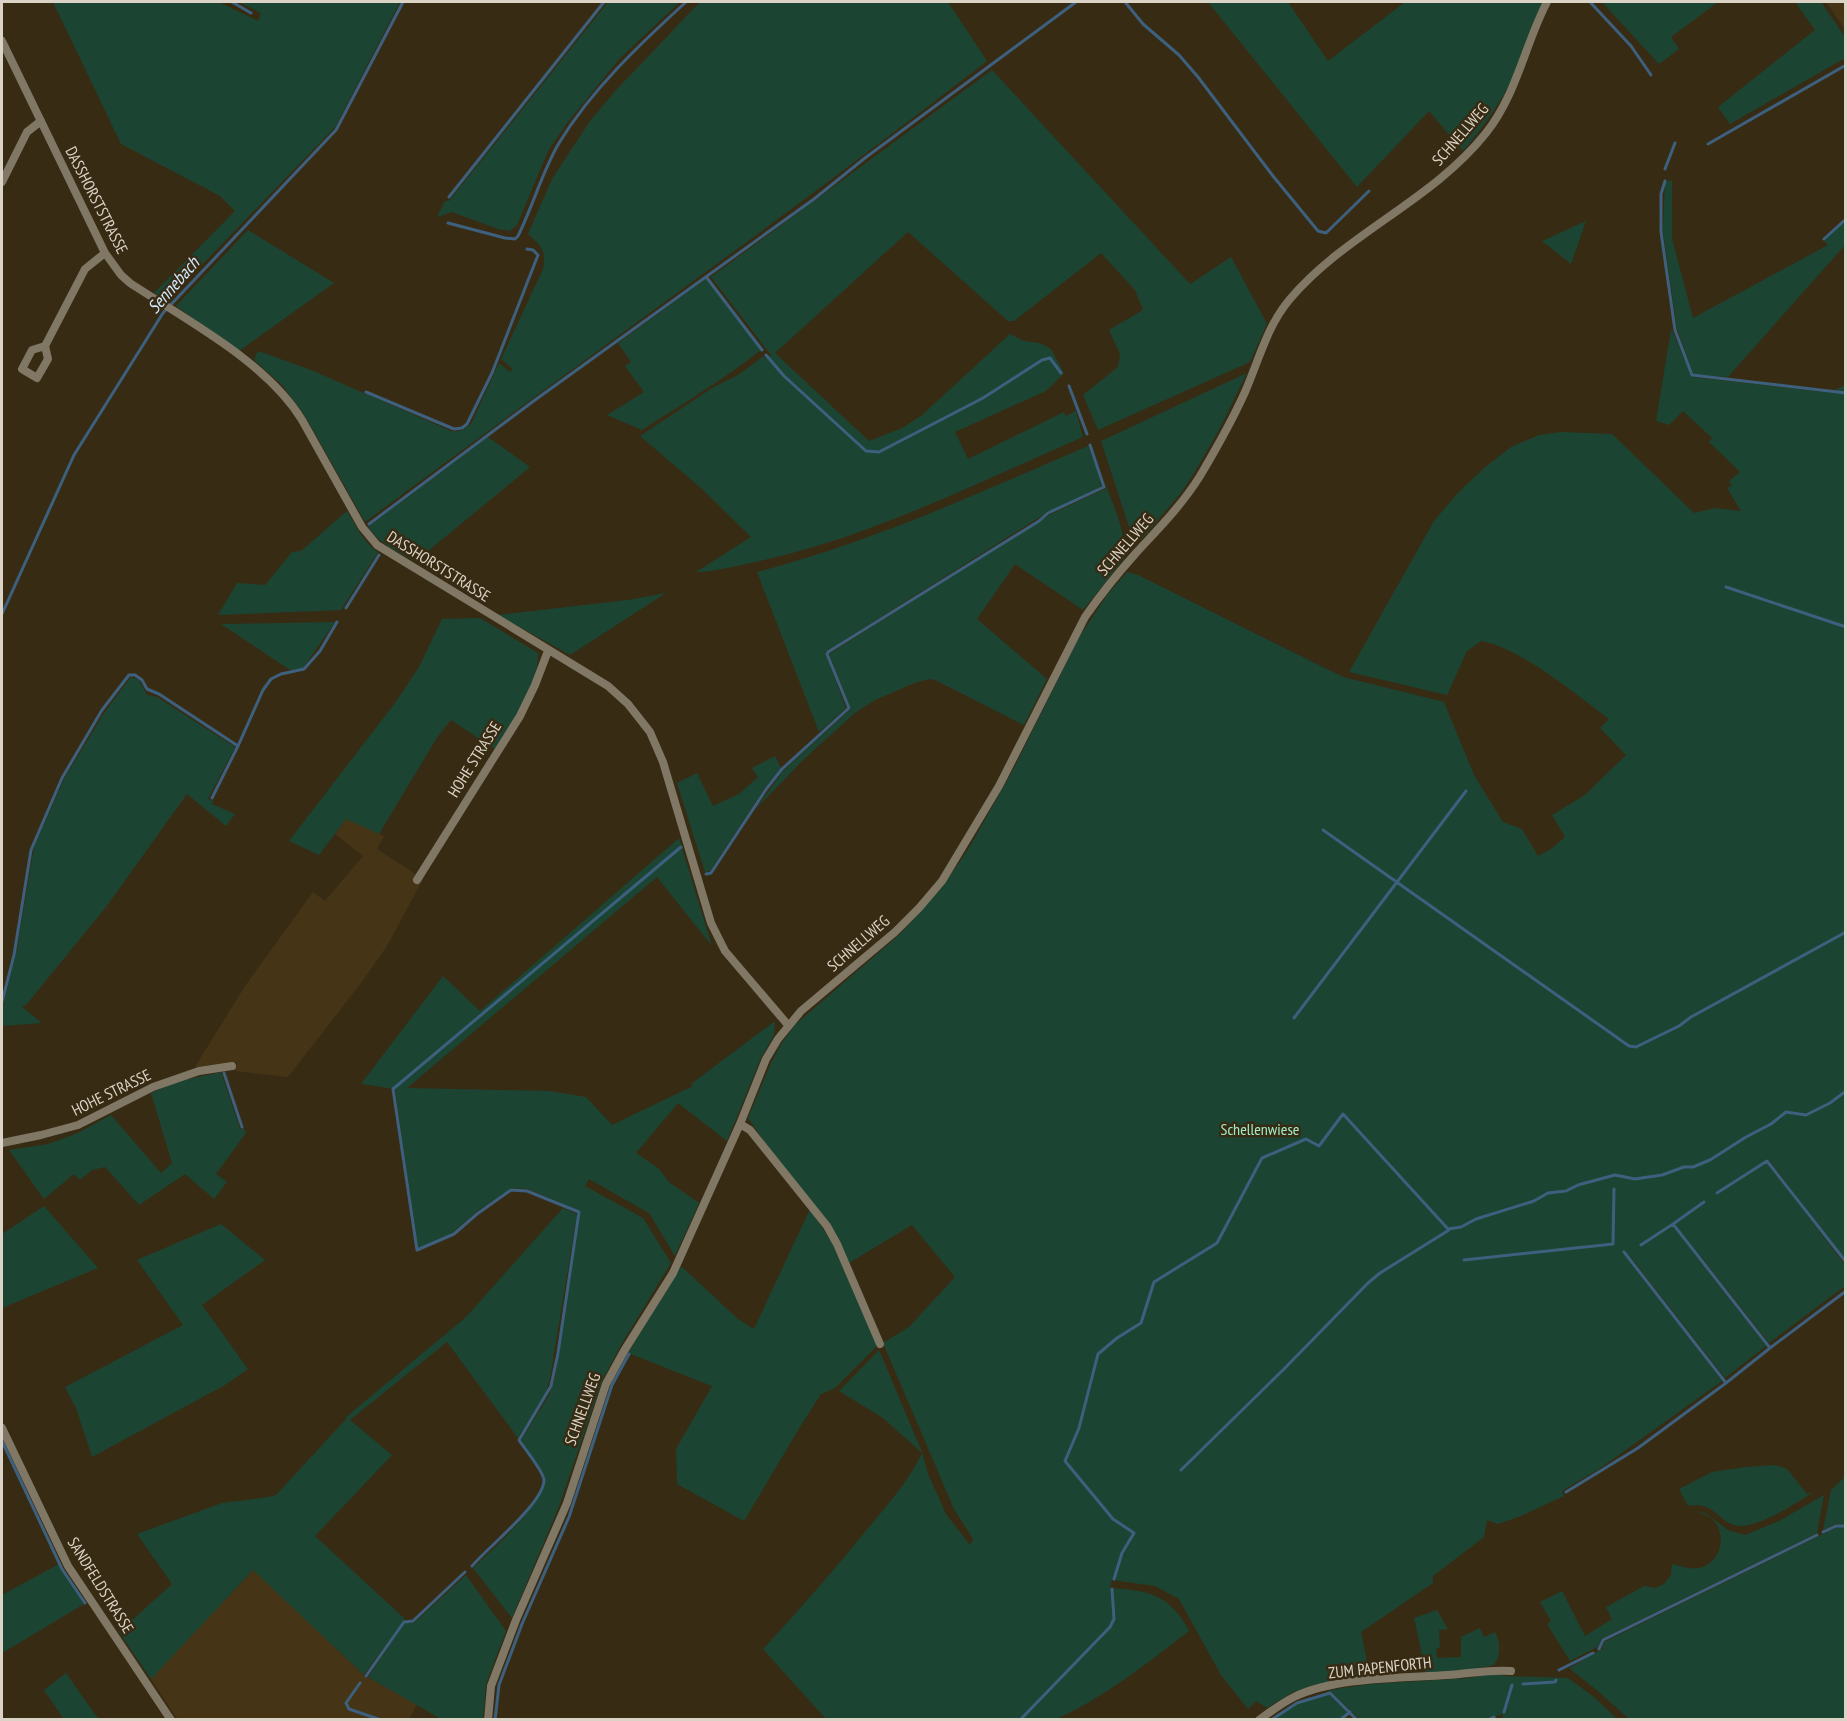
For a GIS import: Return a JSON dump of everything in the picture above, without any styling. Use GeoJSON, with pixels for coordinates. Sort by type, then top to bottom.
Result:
{"type":"FeatureCollection","features":[{"type":"Feature","properties":{"kind":"street","name":"SCHNELLWEG"},"geometry":{"type":"LineString","coordinates":[[488,1719],[491,1686],[516,1620],[567,1503],[606,1384],[673,1274],[740,1124],[766,1059],[788,1025],[801,1011],[895,932],[942,881],[999,786],[1085,616],[1102,593],[1186,497],[1199,476],[1245,392],[1265,340],[1279,314],[1308,279],[1336,255],[1443,178],[1486,132],[1504,106],[1547,2]]}},
{"type":"Feature","properties":{"kind":"street","name":"DASSHORSTSTRASSE"},"geometry":{"type":"LineString","coordinates":[[2,41],[105,253],[121,275],[263,374],[292,403],[362,527],[377,545],[608,686],[628,704],[650,732],[663,762],[711,923],[725,951],[788,1025]]}},
{"type":"Feature","properties":{"kind":"street"},"geometry":{"type":"LineString","coordinates":[[2,182],[27,132],[40,121]]}},
{"type":"Feature","properties":{"kind":"street"},"geometry":{"type":"LineString","coordinates":[[45,346],[85,269],[105,253]]}},
{"type":"Feature","properties":{"kind":"street","name":"HOHE STRASSE"},"geometry":{"type":"LineString","coordinates":[[417,880],[519,716],[535,685],[548,651]]}},
{"type":"Feature","properties":{"kind":"street","name":"HOHE STRASSE"},"geometry":{"type":"LineString","coordinates":[[2,1143],[41,1136],[78,1125],[153,1087],[199,1071],[232,1066]]}},
{"type":"Feature","properties":{"kind":"street"},"geometry":{"type":"LineString","coordinates":[[740,1124],[750,1130],[827,1226],[880,1344]]}},
{"type":"Feature","properties":{"kind":"street","name":"SANDFELDSTRASSE"},"geometry":{"type":"LineString","coordinates":[[2,1428],[68,1566],[171,1719]]}},
{"type":"Feature","properties":{"kind":"street","name":"ZUM PAPENFORTH"},"geometry":{"type":"LineString","coordinates":[[1259,1719],[1295,1696],[1331,1685],[1468,1674],[1496,1669],[1511,1671]]}},
{"type":"Feature","properties":{"kind":"shaded area"},"geometry":{"type":"Polygon","coordinates":[[[1826,2],[1845,2],[1845,29],[1826,2]]]}},
{"type":"Feature","properties":{"kind":"shaded area"},"geometry":{"type":"Polygon","coordinates":[[[346,819],[384,836],[377,849],[423,879],[387,946],[288,1077],[235,1071],[237,1062],[195,1067],[245,986],[313,892],[325,901],[363,856],[335,834],[346,819]]]}},
{"type":"Feature","properties":{"kind":"shaded area"},"geometry":{"type":"Polygon","coordinates":[[[253,1570],[364,1675],[417,1705],[409,1719],[177,1719],[151,1679],[253,1570]]]}},
{"type":"Feature","properties":{"kind":"green space"},"geometry":{"type":"Polygon","coordinates":[[[53,2],[219,2],[258,21],[261,13],[238,2],[400,2],[335,127],[167,301],[154,293],[235,211],[220,196],[121,144],[53,2]]]}},
{"type":"Feature","properties":{"kind":"green space"},"geometry":{"type":"Polygon","coordinates":[[[608,2],[680,2],[620,58],[567,123],[548,151],[517,225],[510,231],[498,229],[452,212],[437,217],[445,201],[449,201],[608,2]]]}},
{"type":"Feature","properties":{"kind":"green space"},"geometry":{"type":"Polygon","coordinates":[[[700,2],[948,2],[987,61],[755,236],[365,522],[304,414],[282,385],[254,360],[258,351],[311,370],[451,431],[459,431],[471,424],[499,363],[510,372],[513,369],[501,359],[543,269],[542,249],[528,234],[552,179],[590,121],[617,89],[700,2]]]}},
{"type":"Feature","properties":{"kind":"green space"},"geometry":{"type":"Polygon","coordinates":[[[1208,2],[1288,2],[1328,61],[1405,2],[1543,2],[1515,72],[1504,93],[1485,123],[1463,151],[1429,111],[1357,187],[1208,2]]]}},
{"type":"Feature","properties":{"kind":"green space"},"geometry":{"type":"Polygon","coordinates":[[[1602,2],[1718,2],[1671,37],[1679,49],[1659,64],[1602,2]]]}},
{"type":"Feature","properties":{"kind":"green space"},"geometry":{"type":"Polygon","coordinates":[[[1795,2],[1821,2],[1845,37],[1845,58],[1730,124],[1718,107],[1815,30],[1795,2]]]}},
{"type":"Feature","properties":{"kind":"green space"},"geometry":{"type":"Polygon","coordinates":[[[992,70],[1190,284],[1231,257],[1267,324],[1250,362],[1098,430],[1083,395],[1118,367],[1120,354],[1109,330],[1143,310],[1135,290],[1101,253],[1014,321],[1008,321],[908,232],[775,353],[869,441],[902,428],[921,416],[1010,334],[1024,341],[1040,343],[1051,349],[1064,373],[1046,391],[955,432],[968,459],[1064,412],[1066,416],[1076,411],[1083,437],[926,506],[846,537],[764,560],[696,572],[751,537],[702,489],[640,436],[712,388],[738,375],[764,356],[766,359],[771,355],[711,277],[992,70]]]}},
{"type":"Feature","properties":{"kind":"green space"},"geometry":{"type":"Polygon","coordinates":[[[1672,180],[1672,239],[1693,318],[1828,245],[1824,241],[1845,221],[1845,245],[1728,377],[1693,374],[1677,329],[1663,232],[1665,182],[1672,180]]]}},
{"type":"Feature","properties":{"kind":"green space"},"geometry":{"type":"Polygon","coordinates":[[[1586,221],[1571,264],[1542,241],[1586,221]]]}},
{"type":"Feature","properties":{"kind":"green space"},"geometry":{"type":"Polygon","coordinates":[[[248,230],[334,283],[239,351],[176,306],[248,230]]]}},
{"type":"Feature","properties":{"kind":"green space"},"geometry":{"type":"Polygon","coordinates":[[[706,279],[761,350],[717,382],[642,430],[607,415],[644,392],[625,366],[631,362],[618,343],[706,279]]]}},
{"type":"Feature","properties":{"kind":"green space","name":"Schellenwiese"},"geometry":{"type":"Polygon","coordinates":[[[1671,330],[1692,377],[1842,394],[1835,390],[1845,385],[1845,1259],[1768,1159],[1715,1193],[1717,1195],[1767,1162],[1845,1265],[1845,1286],[1769,1343],[1675,1224],[1705,1203],[1704,1201],[1640,1245],[1641,1247],[1673,1226],[1766,1346],[1725,1378],[1628,1254],[1626,1255],[1722,1381],[1602,1467],[1562,1491],[1564,1496],[1498,1524],[1487,1520],[1484,1537],[1433,1576],[1433,1583],[1361,1632],[1370,1676],[1331,1682],[1293,1692],[1267,1708],[1256,1701],[1248,1709],[1221,1675],[1179,1599],[1155,1586],[1112,1580],[1110,1588],[1136,1590],[1166,1602],[1182,1619],[1189,1631],[1124,1680],[1054,1720],[826,1719],[763,1649],[891,1501],[905,1483],[922,1453],[883,1418],[839,1391],[879,1350],[922,1452],[928,1474],[946,1514],[970,1545],[973,1539],[954,1509],[883,1343],[909,1327],[955,1277],[912,1225],[849,1263],[748,1118],[771,1063],[783,1041],[796,1024],[899,935],[944,885],[969,848],[1013,770],[1078,639],[1107,595],[1127,572],[1138,575],[1343,677],[1444,702],[1474,775],[1503,822],[1522,829],[1538,856],[1551,849],[1565,837],[1552,815],[1585,795],[1626,755],[1600,728],[1609,719],[1530,662],[1513,652],[1481,641],[1467,651],[1447,695],[1349,672],[1434,521],[1456,495],[1484,468],[1511,447],[1539,435],[1561,432],[1612,434],[1694,513],[1715,508],[1741,511],[1727,488],[1732,485],[1729,481],[1740,472],[1709,442],[1712,438],[1683,411],[1669,425],[1656,421],[1671,330]]]}},
{"type":"Feature","properties":{"kind":"green space"},"geometry":{"type":"Polygon","coordinates":[[[1247,373],[1219,430],[1180,494],[1141,540],[1133,539],[1101,441],[1247,373]]]}},
{"type":"Feature","properties":{"kind":"green space"},"geometry":{"type":"Polygon","coordinates":[[[488,437],[530,467],[416,561],[388,546],[372,533],[368,527],[488,437]]]}},
{"type":"Feature","properties":{"kind":"green space"},"geometry":{"type":"Polygon","coordinates":[[[1088,446],[1101,487],[1048,512],[825,652],[846,708],[819,732],[757,572],[884,531],[966,499],[1088,446]]]}},
{"type":"Feature","properties":{"kind":"green space"},"geometry":{"type":"Polygon","coordinates":[[[1107,488],[1122,532],[1124,559],[1083,610],[1015,564],[977,619],[1047,679],[1024,725],[937,681],[931,679],[917,682],[875,700],[856,712],[804,759],[755,810],[783,771],[851,709],[829,654],[1049,515],[1107,488]]]}},
{"type":"Feature","properties":{"kind":"green space"},"geometry":{"type":"Polygon","coordinates":[[[347,511],[364,539],[378,552],[341,610],[218,615],[237,583],[265,585],[292,552],[301,551],[347,511]]]}},
{"type":"Feature","properties":{"kind":"green space"},"geometry":{"type":"Polygon","coordinates":[[[666,593],[570,655],[498,615],[628,600],[666,593]]]}},
{"type":"Feature","properties":{"kind":"green space"},"geometry":{"type":"Polygon","coordinates":[[[480,618],[538,653],[534,678],[529,690],[495,749],[451,720],[438,736],[379,834],[346,819],[319,855],[289,841],[395,703],[419,667],[442,619],[480,618]]]}},
{"type":"Feature","properties":{"kind":"green space"},"geometry":{"type":"Polygon","coordinates":[[[335,622],[303,668],[290,670],[221,624],[335,622]]]}},
{"type":"Feature","properties":{"kind":"green space"},"geometry":{"type":"Polygon","coordinates":[[[131,677],[139,680],[147,695],[157,697],[235,747],[208,799],[213,801],[212,804],[235,814],[226,826],[187,794],[106,907],[26,1005],[21,1006],[42,1023],[2,1026],[2,1009],[17,949],[34,847],[64,779],[104,713],[131,677]]]}},
{"type":"Feature","properties":{"kind":"green space"},"geometry":{"type":"Polygon","coordinates":[[[775,756],[781,768],[766,786],[710,871],[705,872],[677,783],[697,773],[713,806],[739,794],[758,777],[752,768],[775,756]]]}},
{"type":"Feature","properties":{"kind":"green space"},"geometry":{"type":"Polygon","coordinates":[[[679,838],[712,946],[657,877],[407,1088],[550,1091],[586,1097],[612,1125],[693,1086],[691,1084],[775,1021],[774,1035],[761,1058],[727,1141],[678,1103],[636,1153],[658,1168],[669,1182],[699,1203],[675,1256],[649,1213],[589,1179],[585,1186],[643,1218],[671,1263],[602,1381],[558,1509],[512,1618],[473,1568],[517,1525],[537,1499],[543,1487],[545,1476],[521,1440],[549,1395],[555,1378],[580,1211],[528,1189],[511,1188],[476,1212],[452,1233],[418,1248],[395,1089],[361,1084],[443,976],[480,1011],[679,838]]]}},
{"type":"Feature","properties":{"kind":"green space"},"geometry":{"type":"Polygon","coordinates":[[[221,1072],[240,1129],[244,1128],[246,1133],[216,1174],[227,1182],[214,1199],[185,1174],[139,1205],[105,1167],[92,1170],[80,1180],[74,1174],[44,1199],[9,1150],[48,1144],[78,1133],[111,1115],[161,1173],[172,1163],[151,1093],[180,1081],[221,1072]]]}},
{"type":"Feature","properties":{"kind":"green space"},"geometry":{"type":"Polygon","coordinates":[[[44,1206],[98,1268],[2,1308],[2,1234],[44,1206]]]}},
{"type":"Feature","properties":{"kind":"green space"},"geometry":{"type":"Polygon","coordinates":[[[563,1208],[577,1214],[550,1378],[546,1393],[518,1438],[447,1342],[350,1420],[392,1455],[315,1536],[405,1619],[364,1675],[253,1570],[151,1679],[119,1632],[172,1584],[137,1534],[222,1503],[276,1495],[346,1417],[466,1317],[563,1208]]]}},
{"type":"Feature","properties":{"kind":"green space"},"geometry":{"type":"Polygon","coordinates":[[[810,1209],[833,1244],[877,1346],[835,1388],[821,1394],[744,1521],[677,1484],[676,1449],[712,1386],[628,1353],[681,1266],[738,1319],[754,1329],[810,1209]]]}},
{"type":"Feature","properties":{"kind":"green space"},"geometry":{"type":"Polygon","coordinates":[[[221,1224],[265,1260],[202,1305],[248,1369],[225,1385],[92,1457],[76,1408],[65,1387],[183,1325],[137,1260],[221,1224]]]}},
{"type":"Feature","properties":{"kind":"green space"},"geometry":{"type":"Polygon","coordinates":[[[1775,1465],[1787,1469],[1807,1494],[1814,1492],[1760,1522],[1748,1525],[1738,1526],[1729,1523],[1706,1507],[1688,1506],[1679,1489],[1712,1472],[1775,1465]]]}},
{"type":"Feature","properties":{"kind":"green space"},"geometry":{"type":"Polygon","coordinates":[[[1845,1477],[1845,1524],[1836,1524],[1823,1530],[1831,1490],[1845,1477]]]}},
{"type":"Feature","properties":{"kind":"green space"},"geometry":{"type":"Polygon","coordinates":[[[1824,1495],[1817,1533],[1601,1639],[1599,1646],[1570,1661],[1547,1624],[1551,1621],[1540,1602],[1562,1591],[1585,1636],[1612,1619],[1606,1607],[1644,1586],[1655,1588],[1664,1584],[1671,1575],[1672,1564],[1686,1568],[1700,1568],[1707,1565],[1720,1548],[1720,1534],[1712,1519],[1704,1514],[1692,1512],[1705,1513],[1728,1530],[1745,1535],[1779,1521],[1824,1495]]]}},
{"type":"Feature","properties":{"kind":"green space"},"geometry":{"type":"Polygon","coordinates":[[[1837,1527],[1846,1527],[1845,1719],[1629,1719],[1569,1668],[1602,1649],[1604,1642],[1837,1527]]]}},
{"type":"Feature","properties":{"kind":"green space"},"geometry":{"type":"Polygon","coordinates":[[[59,1564],[84,1604],[2,1653],[2,1595],[59,1564]]]}},
{"type":"Feature","properties":{"kind":"green space"},"geometry":{"type":"Polygon","coordinates":[[[466,1575],[506,1631],[486,1684],[483,1719],[441,1719],[368,1677],[405,1623],[414,1623],[466,1575]]]}},
{"type":"Feature","properties":{"kind":"green space"},"geometry":{"type":"Polygon","coordinates":[[[1437,1610],[1448,1629],[1439,1630],[1440,1647],[1436,1649],[1437,1658],[1461,1657],[1461,1637],[1480,1628],[1484,1637],[1495,1632],[1497,1636],[1499,1653],[1494,1665],[1469,1670],[1426,1673],[1414,1618],[1437,1610]]]}},
{"type":"Feature","properties":{"kind":"green space"},"geometry":{"type":"Polygon","coordinates":[[[66,1673],[96,1716],[101,1719],[64,1719],[44,1690],[66,1673]]]}},
{"type":"Feature","properties":{"kind":"green space"},"geometry":{"type":"Polygon","coordinates":[[[1496,1673],[1505,1676],[1568,1678],[1594,1697],[1617,1719],[1502,1719],[1503,1714],[1484,1720],[1359,1719],[1329,1690],[1371,1684],[1470,1678],[1496,1673]]]}},
{"type":"Feature","properties":{"kind":"green space"},"geometry":{"type":"Polygon","coordinates":[[[1329,1694],[1348,1713],[1339,1719],[1273,1719],[1298,1704],[1329,1694]]]}},
{"type":"Feature","properties":{"kind":"waterway"},"geometry":{"type":"LineString","coordinates":[[232,2],[251,13]]}},
{"type":"Feature","properties":{"kind":"waterway","name":"Sennebach"},"geometry":{"type":"LineString","coordinates":[[2,614],[74,455],[163,313],[336,130],[403,2]]}},
{"type":"Feature","properties":{"kind":"waterway"},"geometry":{"type":"LineString","coordinates":[[449,197],[604,2]]}},
{"type":"Feature","properties":{"kind":"waterway"},"geometry":{"type":"LineString","coordinates":[[448,223],[515,239],[553,154],[572,123],[618,68],[686,2]]}},
{"type":"Feature","properties":{"kind":"waterway"},"geometry":{"type":"LineString","coordinates":[[369,524],[535,400],[814,199],[865,158],[1076,2]]}},
{"type":"Feature","properties":{"kind":"waterway"},"geometry":{"type":"LineString","coordinates":[[1125,2],[1143,24],[1179,55],[1198,77],[1318,231],[1326,233],[1369,191]]}},
{"type":"Feature","properties":{"kind":"waterway"},"geometry":{"type":"LineString","coordinates":[[1590,2],[1631,46],[1651,75]]}},
{"type":"Feature","properties":{"kind":"waterway"},"geometry":{"type":"LineString","coordinates":[[1708,144],[1846,65]]}},
{"type":"Feature","properties":{"kind":"waterway"},"geometry":{"type":"LineString","coordinates":[[1665,169],[1675,143]]}},
{"type":"Feature","properties":{"kind":"waterway"},"geometry":{"type":"LineString","coordinates":[[1665,181],[1661,194],[1661,232],[1675,330],[1692,375],[1846,393]]}},
{"type":"Feature","properties":{"kind":"waterway"},"geometry":{"type":"LineString","coordinates":[[1824,239],[1846,219]]}},
{"type":"Feature","properties":{"kind":"waterway"},"geometry":{"type":"LineString","coordinates":[[366,392],[454,429],[462,428],[467,424],[492,373],[538,255],[533,250],[527,249]]}},
{"type":"Feature","properties":{"kind":"waterway"},"geometry":{"type":"LineString","coordinates":[[707,278],[762,350]]}},
{"type":"Feature","properties":{"kind":"waterway"},"geometry":{"type":"LineString","coordinates":[[766,355],[784,376],[866,451],[879,452],[983,398],[1042,360],[1050,358],[1061,373]]}},
{"type":"Feature","properties":{"kind":"waterway"},"geometry":{"type":"LineString","coordinates":[[1069,386],[1087,434]]}},
{"type":"Feature","properties":{"kind":"waterway"},"geometry":{"type":"LineString","coordinates":[[706,874],[711,873],[782,769],[849,708],[828,652],[1039,521],[1048,513],[1104,487],[1090,445]]}},
{"type":"Feature","properties":{"kind":"waterway"},"geometry":{"type":"LineString","coordinates":[[346,608],[379,555]]}},
{"type":"Feature","properties":{"kind":"waterway"},"geometry":{"type":"LineString","coordinates":[[1726,587],[1846,627]]}},
{"type":"Feature","properties":{"kind":"waterway"},"geometry":{"type":"LineString","coordinates":[[2,1002],[14,955],[31,850],[62,778],[102,710],[129,675],[135,675],[142,680],[147,689],[159,694],[238,746],[263,690],[271,679],[281,674],[304,669],[320,651],[337,622]]}},
{"type":"Feature","properties":{"kind":"waterway"},"geometry":{"type":"LineString","coordinates":[[212,798],[238,746]]}},
{"type":"Feature","properties":{"kind":"waterway"},"geometry":{"type":"LineString","coordinates":[[1294,1018],[1466,791]]}},
{"type":"Feature","properties":{"kind":"waterway"},"geometry":{"type":"LineString","coordinates":[[1323,830],[1629,1046],[1636,1047],[1679,1026],[1691,1017],[1846,932]]}},
{"type":"Feature","properties":{"kind":"waterway"},"geometry":{"type":"LineString","coordinates":[[472,1566],[514,1525],[542,1490],[543,1476],[519,1440],[551,1386],[579,1212],[527,1191],[511,1190],[454,1234],[417,1250],[393,1089],[681,847]]}},
{"type":"Feature","properties":{"kind":"waterway"},"geometry":{"type":"LineString","coordinates":[[224,1073],[242,1127]]}},
{"type":"Feature","properties":{"kind":"waterway"},"geometry":{"type":"LineString","coordinates":[[1114,1579],[1122,1553],[1134,1533],[1113,1519],[1065,1461],[1079,1428],[1098,1354],[1117,1338],[1141,1323],[1154,1282],[1217,1243],[1262,1158],[1306,1139],[1319,1146],[1343,1114],[1448,1229],[1461,1227],[1476,1219],[1534,1201],[1548,1193],[1566,1191],[1578,1185],[1615,1175],[1635,1179],[1662,1175],[1684,1167],[1693,1167],[1710,1160],[1771,1124],[1786,1112],[1806,1115],[1830,1103],[1846,1091]]}},
{"type":"Feature","properties":{"kind":"waterway"},"geometry":{"type":"LineString","coordinates":[[1717,1193],[1767,1161],[1846,1262]]}},
{"type":"Feature","properties":{"kind":"waterway"},"geometry":{"type":"LineString","coordinates":[[1464,1260],[1613,1244],[1614,1189]]}},
{"type":"Feature","properties":{"kind":"waterway"},"geometry":{"type":"LineString","coordinates":[[1673,1224],[1704,1202]]}},
{"type":"Feature","properties":{"kind":"waterway"},"geometry":{"type":"LineString","coordinates":[[1641,1245],[1673,1224],[1770,1348],[1846,1291]]}},
{"type":"Feature","properties":{"kind":"waterway"},"geometry":{"type":"LineString","coordinates":[[1181,1470],[1368,1283],[1449,1230]]}},
{"type":"Feature","properties":{"kind":"waterway"},"geometry":{"type":"LineString","coordinates":[[1624,1252],[1726,1383],[1770,1348]]}},
{"type":"Feature","properties":{"kind":"waterway"},"geometry":{"type":"LineString","coordinates":[[495,1720],[499,1685],[522,1624],[569,1517],[612,1385],[629,1354]]}},
{"type":"Feature","properties":{"kind":"waterway"},"geometry":{"type":"LineString","coordinates":[[1566,1492],[1638,1448],[1726,1383]]}},
{"type":"Feature","properties":{"kind":"waterway"},"geometry":{"type":"LineString","coordinates":[[2,1441],[62,1569],[85,1603]]}},
{"type":"Feature","properties":{"kind":"waterway"},"geometry":{"type":"LineString","coordinates":[[1823,1532],[1836,1526],[1846,1526]]}},
{"type":"Feature","properties":{"kind":"waterway"},"geometry":{"type":"LineString","coordinates":[[1599,1649],[1603,1640],[1817,1535]]}},
{"type":"Feature","properties":{"kind":"waterway"},"geometry":{"type":"LineString","coordinates":[[366,1676],[404,1622],[413,1621],[465,1572]]}},
{"type":"Feature","properties":{"kind":"waterway"},"geometry":{"type":"LineString","coordinates":[[1020,1720],[1110,1627],[1114,1619],[1112,1589]]}},
{"type":"Feature","properties":{"kind":"waterway"},"geometry":{"type":"LineString","coordinates":[[1559,1670],[1593,1653]]}},
{"type":"Feature","properties":{"kind":"waterway"},"geometry":{"type":"LineString","coordinates":[[1523,1684],[1555,1682],[1556,1680]]}},
{"type":"Feature","properties":{"kind":"waterway"},"geometry":{"type":"LineString","coordinates":[[360,1683],[346,1703],[349,1709],[381,1720]]}},
{"type":"Feature","properties":{"kind":"waterway"},"geometry":{"type":"LineString","coordinates":[[1504,1712],[1512,1685]]}},
{"type":"Feature","properties":{"kind":"waterway"},"geometry":{"type":"LineString","coordinates":[[1271,1720],[1297,1703],[1330,1693],[1357,1720]]}},
{"type":"Feature","properties":{"kind":"waterway"},"geometry":{"type":"LineString","coordinates":[[1340,1720],[1350,1712]]}},
{"type":"Feature","properties":{"kind":"waterway"},"geometry":{"type":"LineString","coordinates":[[1488,1720],[1494,1717]]}}]}
